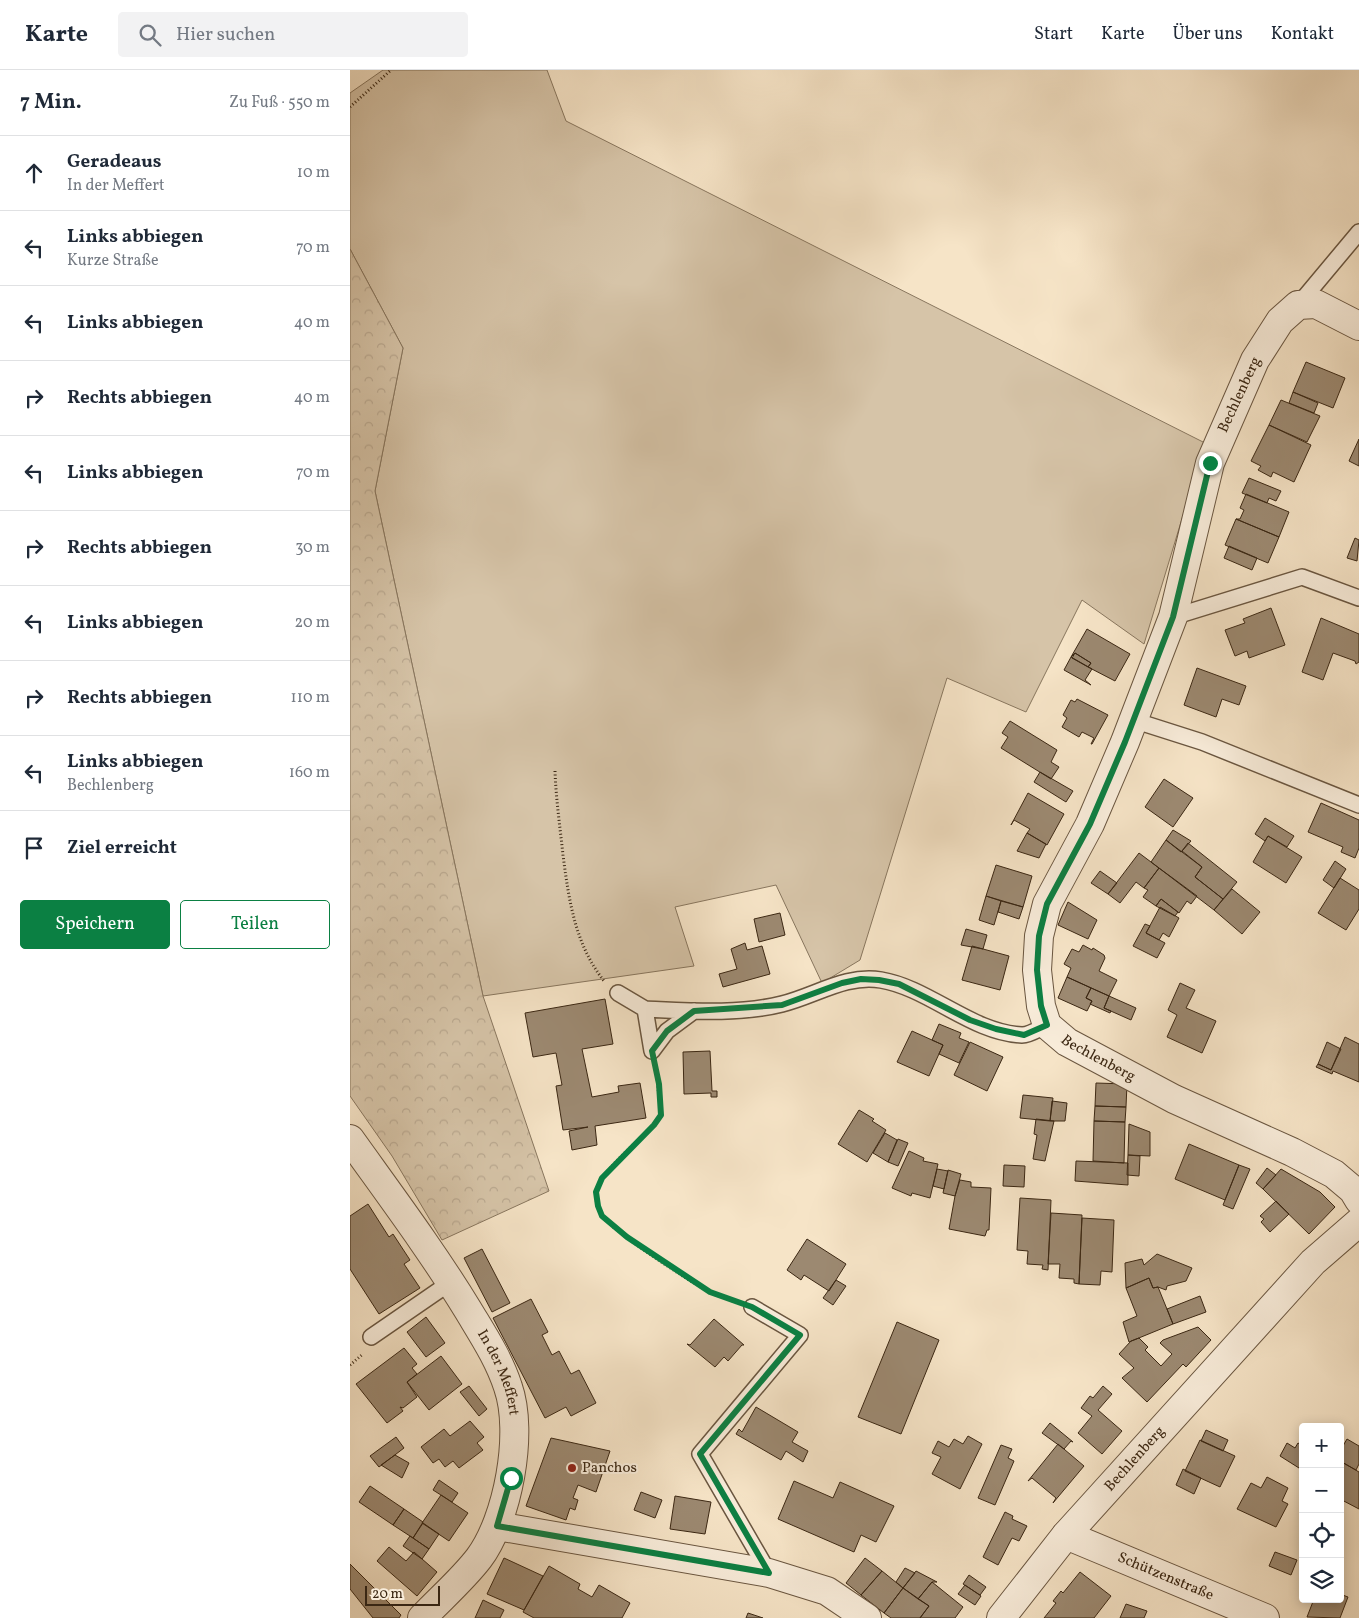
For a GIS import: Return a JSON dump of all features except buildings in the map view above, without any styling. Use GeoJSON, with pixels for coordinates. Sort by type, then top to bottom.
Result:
{"type":"FeatureCollection","features":[{"type":"Feature","properties":{"kind":"street"},"geometry":{"type":"LineString","coordinates":[[1298,305],[1316,304],[1359,326]]}},
{"type":"Feature","properties":{"kind":"street","name":"Bechlenberg"},"geometry":{"type":"LineString","coordinates":[[1298,305],[1280,321],[1255,360],[1210,463],[1173,617],[1134,720],[1090,824],[1047,904],[1039,936],[1037,970],[1041,1006],[1047,1025],[1067,1042],[1174,1098],[1283,1148],[1334,1174],[1353,1190],[1359,1200]]}},
{"type":"Feature","properties":{"kind":"street","name":"In der Meffert"},"geometry":{"type":"LineString","coordinates":[[350,1139],[451,1282],[494,1352],[509,1389],[514,1430],[511,1478],[497,1526],[480,1557],[422,1618]]}},
{"type":"Feature","properties":{"kind":"street","name":"Bechlenberg"},"geometry":{"type":"LineString","coordinates":[[1001,1618],[1066,1535],[1313,1262],[1359,1222]]}},
{"type":"Feature","properties":{"kind":"street"},"geometry":{"type":"LineString","coordinates":[[497,1526],[769,1573],[827,1591],[867,1618]]}},
{"type":"Feature","properties":{"kind":"street","name":"Schützenstraße"},"geometry":{"type":"LineString","coordinates":[[1066,1535],[1265,1618]]}},
{"type":"Feature","properties":{"kind":"lane","name":"Bechlenberg"},"geometry":{"type":"LineString","coordinates":[[1298,305],[1359,232]]}},
{"type":"Feature","properties":{"kind":"lane"},"geometry":{"type":"LineString","coordinates":[[1173,617],[1302,577],[1359,598]]}},
{"type":"Feature","properties":{"kind":"lane"},"geometry":{"type":"LineString","coordinates":[[1134,720],[1202,742],[1359,805]]}},
{"type":"Feature","properties":{"kind":"lane"},"geometry":{"type":"LineString","coordinates":[[618,993],[645,1009],[694,1011],[782,1005],[842,983],[861,979],[879,980],[899,984],[970,1020],[996,1029],[1024,1035],[1047,1025]]}},
{"type":"Feature","properties":{"kind":"lane"},"geometry":{"type":"LineString","coordinates":[[645,1009],[652,1051]]}},
{"type":"Feature","properties":{"kind":"lane"},"geometry":{"type":"LineString","coordinates":[[652,1051],[667,1031],[694,1011]]}},
{"type":"Feature","properties":{"kind":"lane"},"geometry":{"type":"LineString","coordinates":[[371,1337],[451,1282]]}},
{"type":"Feature","properties":{"kind":"lane"},"geometry":{"type":"LineString","coordinates":[[752,1307],[800,1335],[700,1454],[769,1573]]}},
{"type":"Feature","properties":{"kind":"path"},"geometry":{"type":"LineString","coordinates":[[350,107],[391,70]]}},
{"type":"Feature","properties":{"kind":"path"},"geometry":{"type":"LineString","coordinates":[[555,771],[556,801],[570,910],[581,944],[596,971],[609,987],[618,993]]}},
{"type":"Feature","properties":{"kind":"path"},"geometry":{"type":"LineString","coordinates":[[652,1051],[659,1084],[661,1115],[654,1125],[602,1178],[596,1192],[598,1206],[602,1216],[627,1237],[710,1292],[752,1307]]}},
{"type":"Feature","properties":{"kind":"green space"},"geometry":{"type":"Polygon","coordinates":[[[383,70],[547,70],[566,121],[1205,443],[1144,644],[1082,600],[1026,712],[947,678],[860,960],[822,983],[776,885],[675,907],[694,966],[483,996],[375,491],[403,348],[350,249],[350,93],[383,70]]]}},
{"type":"Feature","properties":{"kind":"green space"},"geometry":{"type":"Polygon","coordinates":[[[350,249],[403,348],[375,491],[483,996],[549,1191],[442,1240],[392,1156],[350,1096],[350,249]]]}},
{"type":"Feature","properties":{"kind":"place","name":"Panchos"},"geometry":{"type":"Point","coordinates":[572,1468]}},
{"type":"Feature","properties":{"kind":"route"},"geometry":{"type":"LineString","coordinates":[[511,1478],[497,1526],[769,1573],[700,1454],[800,1335],[752,1307],[710,1292],[627,1237],[602,1216],[598,1206],[596,1192],[602,1178],[654,1125],[661,1115],[659,1084],[652,1051],[667,1031],[694,1011],[720,1011],[782,1005],[842,983],[861,979],[899,984],[970,1020],[996,1029],[1024,1035],[1047,1025],[1041,1006],[1037,970],[1039,936],[1047,904],[1090,824],[1125,742],[1173,617],[1210,463]]}}]}
